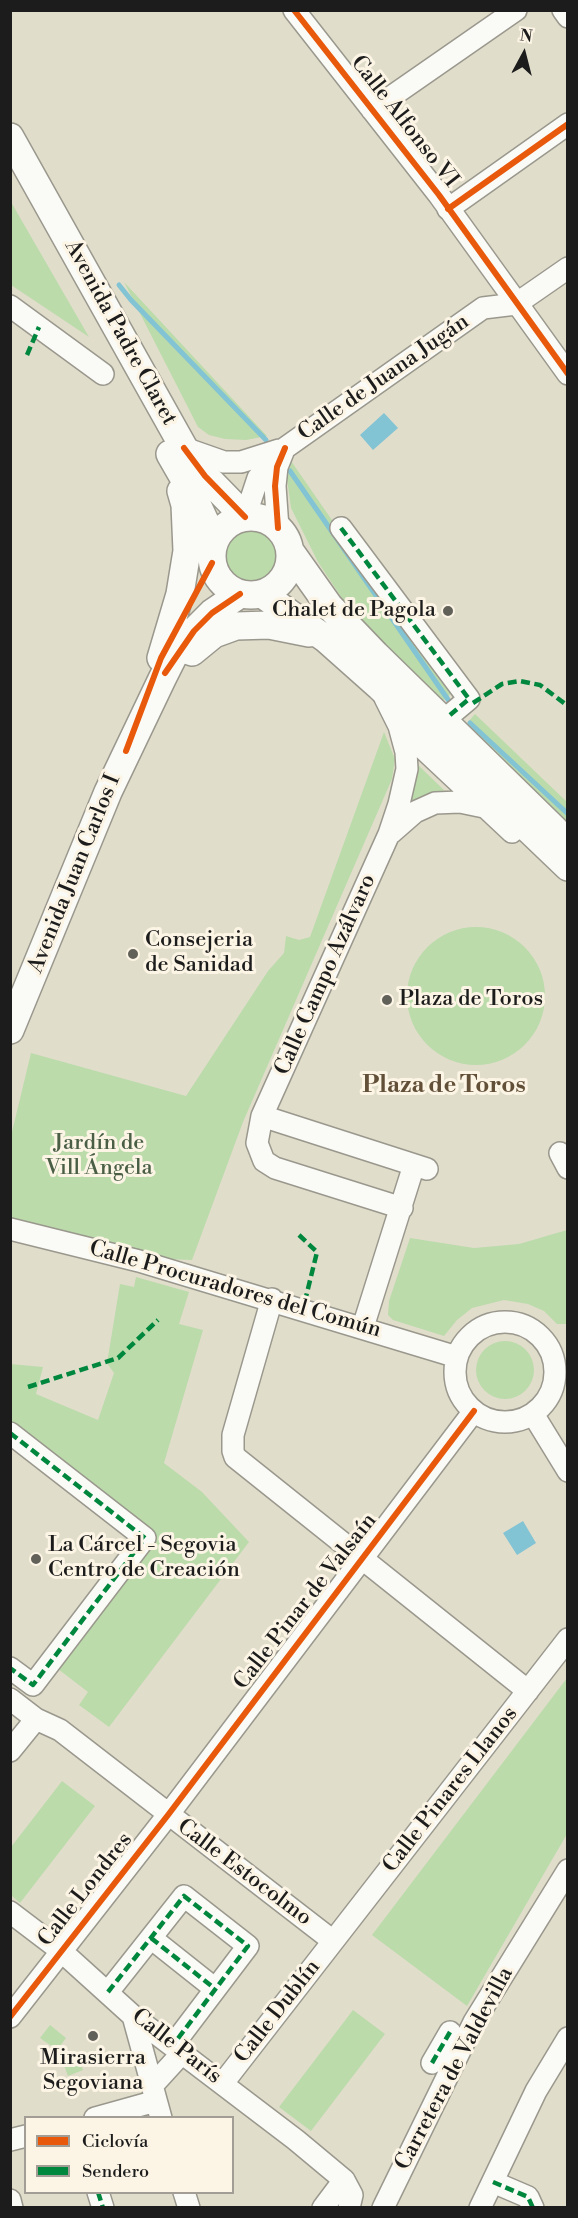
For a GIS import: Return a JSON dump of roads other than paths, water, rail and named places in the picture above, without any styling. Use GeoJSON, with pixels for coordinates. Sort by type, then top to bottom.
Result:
{"type":"FeatureCollection","features":[{"type":"Feature","properties":{"kind":"main road","name":"Avenida Padre Claret"},"geometry":{"type":"LineString","coordinates":[[10,136],[173,445],[213,552]]}},
{"type":"Feature","properties":{"kind":"main road","name":"Avenida Padre Claret"},"geometry":{"type":"LineString","coordinates":[[10,170],[173,445],[245,517]]}},
{"type":"Feature","properties":{"kind":"main road"},"geometry":{"type":"LineString","coordinates":[[161,658],[180,594],[187,551],[185,505],[173,445]]}},
{"type":"Feature","properties":{"kind":"main road"},"geometry":{"type":"LineString","coordinates":[[567,842],[329,606],[284,539],[262,518],[245,517],[225,526],[213,552],[224,585],[251,594],[326,639],[380,687],[567,867]]}},
{"type":"Feature","properties":{"kind":"main road"},"geometry":{"type":"LineString","coordinates":[[251,594],[274,588],[284,578],[289,565],[284,539]]}},
{"type":"Feature","properties":{"kind":"main road","name":"Avenida Juan Carlos I"},"geometry":{"type":"LineString","coordinates":[[10,1030],[126,751],[161,658],[213,552]]}},
{"type":"Feature","properties":{"kind":"main road","name":"Avenida Juan Carlos I"},"geometry":{"type":"LineString","coordinates":[[126,751],[173,657],[212,613],[251,594]]}},
{"type":"Feature","properties":{"kind":"main road"},"geometry":{"type":"LineString","coordinates":[[126,751],[181,666],[214,634],[236,626],[269,625],[296,629],[326,639]]}},
{"type":"Feature","properties":{"kind":"street","name":"Calle Alfonso VI"},"geometry":{"type":"LineString","coordinates":[[294,10],[448,209],[567,374]]}},
{"type":"Feature","properties":{"kind":"street"},"geometry":{"type":"LineString","coordinates":[[372,110],[516,10]]}},
{"type":"Feature","properties":{"kind":"street"},"geometry":{"type":"LineString","coordinates":[[563,10],[567,17]]}},
{"type":"Feature","properties":{"kind":"street"},"geometry":{"type":"LineString","coordinates":[[448,209],[567,124]]}},
{"type":"Feature","properties":{"kind":"street"},"geometry":{"type":"LineString","coordinates":[[516,304],[567,268]]}},
{"type":"Feature","properties":{"kind":"street","name":"Calle de Juana Jugán"},"geometry":{"type":"LineString","coordinates":[[483,308],[496,277]]}},
{"type":"Feature","properties":{"kind":"street","name":"Calle de Juana Jugán"},"geometry":{"type":"LineString","coordinates":[[245,517],[258,478],[285,448],[483,308],[516,304]]}},
{"type":"Feature","properties":{"kind":"street"},"geometry":{"type":"LineString","coordinates":[[10,306],[103,374]]}},
{"type":"Feature","properties":{"kind":"street"},"geometry":{"type":"LineString","coordinates":[[173,445],[214,460],[241,462],[285,448]]}},
{"type":"Feature","properties":{"kind":"street","name":"Calle de Juana Jugán"},"geometry":{"type":"LineString","coordinates":[[284,539],[275,486],[277,467],[285,448]]}},
{"type":"Feature","properties":{"kind":"street"},"geometry":{"type":"LineString","coordinates":[[341,528],[469,699],[450,715]]}},
{"type":"Feature","properties":{"kind":"street"},"geometry":{"type":"LineString","coordinates":[[380,687],[399,726],[485,807],[567,879]]}},
{"type":"Feature","properties":{"kind":"street"},"geometry":{"type":"LineString","coordinates":[[424,702],[450,715],[468,744]]}},
{"type":"Feature","properties":{"kind":"street","name":"Calle Campo Azálvaro"},"geometry":{"type":"LineString","coordinates":[[399,726],[406,752],[407,769],[389,834],[262,1116],[257,1143],[264,1161],[270,1165],[402,1209]]}},
{"type":"Feature","properties":{"kind":"street","name":"Calle Campo Azálvaro"},"geometry":{"type":"LineString","coordinates":[[389,834],[411,815],[435,803],[469,802],[485,807]]}},
{"type":"Feature","properties":{"kind":"street"},"geometry":{"type":"LineString","coordinates":[[262,1116],[421,1167],[402,1209],[363,1327]]}},
{"type":"Feature","properties":{"kind":"street","name":"Calle Procuradores del Común"},"geometry":{"type":"LineString","coordinates":[[10,1229],[96,1248],[272,1299],[457,1357]]}},
{"type":"Feature","properties":{"kind":"street"},"geometry":{"type":"LineString","coordinates":[[272,1299],[233,1435],[232,1451],[240,1462],[528,1691]]}},
{"type":"Feature","properties":{"kind":"street"},"geometry":{"type":"LineString","coordinates":[[507,1322],[532,1329],[558,1343],[554,1358],[555,1379],[548,1398],[533,1414],[522,1419],[496,1421],[474,1411],[459,1392],[455,1369],[457,1357],[462,1345],[481,1328],[507,1322]]}},
{"type":"Feature","properties":{"kind":"street","name":"Calle Pinar de Valsaín"},"geometry":{"type":"LineString","coordinates":[[168,1815],[474,1411]]}},
{"type":"Feature","properties":{"kind":"street"},"geometry":{"type":"LineString","coordinates":[[533,1414],[567,1472]]}},
{"type":"Feature","properties":{"kind":"street"},"geometry":{"type":"LineString","coordinates":[[10,1433],[146,1538],[33,1685],[10,1668]]}},
{"type":"Feature","properties":{"kind":"street","name":"Calle Pinares Llanos"},"geometry":{"type":"LineString","coordinates":[[333,1941],[567,1640]]}},
{"type":"Feature","properties":{"kind":"street","name":"Calle Estocolmo"},"geometry":{"type":"LineString","coordinates":[[10,1699],[36,1719],[60,1730],[333,1941]]}},
{"type":"Feature","properties":{"kind":"street"},"geometry":{"type":"LineString","coordinates":[[10,1751],[36,1719]]}},
{"type":"Feature","properties":{"kind":"street","name":"Calle Londres"},"geometry":{"type":"LineString","coordinates":[[10,2017],[60,1950],[168,1815]]}},
{"type":"Feature","properties":{"kind":"street","name":"Carretera de Valdevilla"},"geometry":{"type":"LineString","coordinates":[[382,2208],[474,2022],[567,1870]]}},
{"type":"Feature","properties":{"kind":"street"},"geometry":{"type":"LineString","coordinates":[[108,1992],[184,1896],[248,1946],[214,1988],[178,2048],[156,2102]]}},
{"type":"Feature","properties":{"kind":"street","name":"Calle París"},"geometry":{"type":"LineString","coordinates":[[10,1912],[60,1950],[133,2016],[178,2048],[344,2180]]}},
{"type":"Feature","properties":{"kind":"street"},"geometry":{"type":"LineString","coordinates":[[151,1938],[214,1988]]}},
{"type":"Feature","properties":{"kind":"street","name":"Calle Dublín"},"geometry":{"type":"LineString","coordinates":[[223,2083],[333,1941]]}},
{"type":"Feature","properties":{"kind":"street"},"geometry":{"type":"LineString","coordinates":[[133,2016],[156,2102]]}},
{"type":"Feature","properties":{"kind":"street"},"geometry":{"type":"LineString","coordinates":[[432,2063],[450,2032]]}},
{"type":"Feature","properties":{"kind":"street"},"geometry":{"type":"LineString","coordinates":[[480,2208],[536,2091],[567,2038]]}},
{"type":"Feature","properties":{"kind":"street"},"geometry":{"type":"LineString","coordinates":[[103,2116],[156,2102]]}},
{"type":"Feature","properties":{"kind":"street"},"geometry":{"type":"LineString","coordinates":[[323,2208],[344,2180],[352,2195],[349,2208]]}},
{"type":"Feature","properties":{"kind":"street"},"geometry":{"type":"LineString","coordinates":[[493,2182],[528,2197],[533,2208]]}},
{"type":"Feature","properties":{"kind":"street"},"geometry":{"type":"LineString","coordinates":[[11,2200],[12,2208]]}},
{"type":"Feature","properties":{"kind":"water"},"geometry":{"type":"Polygon","coordinates":[[[384,413],[398,428],[373,450],[360,435],[384,413]]]}},
{"type":"Feature","properties":{"kind":"water"},"geometry":{"type":"Polygon","coordinates":[[[523,1521],[536,1543],[517,1555],[503,1533],[523,1521]]]}},
{"type":"Feature","properties":{"kind":"waterway"},"geometry":{"type":"LineString","coordinates":[[119,285],[266,440]]}},
{"type":"Feature","properties":{"kind":"waterway"},"geometry":{"type":"LineString","coordinates":[[290,471],[449,701]]}},
{"type":"Feature","properties":{"kind":"waterway"},"geometry":{"type":"LineString","coordinates":[[470,723],[568,814]]}},
{"type":"Feature","properties":{"kind":"place","name":"Chalet de Pagola"},"geometry":{"type":"Point","coordinates":[448,611]}},
{"type":"Feature","properties":{"kind":"place","name":"Consejeria de Sanidad"},"geometry":{"type":"Point","coordinates":[133,954]}},
{"type":"Feature","properties":{"kind":"place","name":"Plaza de Toros"},"geometry":{"type":"Point","coordinates":[387,1000]}},
{"type":"Feature","properties":{"kind":"place","name":"La Cárcel - Segovia Centro de Creación"},"geometry":{"type":"Point","coordinates":[36,1559]}},
{"type":"Feature","properties":{"kind":"place","name":"Mirasierra Segoviana"},"geometry":{"type":"Point","coordinates":[93,2036]}},
{"type":"Feature","properties":{"kind":"district","name":"Plaza de Toros"},"geometry":{"type":"Point","coordinates":[444,1086]}},
{"type":"Feature","properties":{"kind":"park label","name":"Jardín de Vill Ángela"},"geometry":{"type":"Point","coordinates":[99,1156]}}]}
